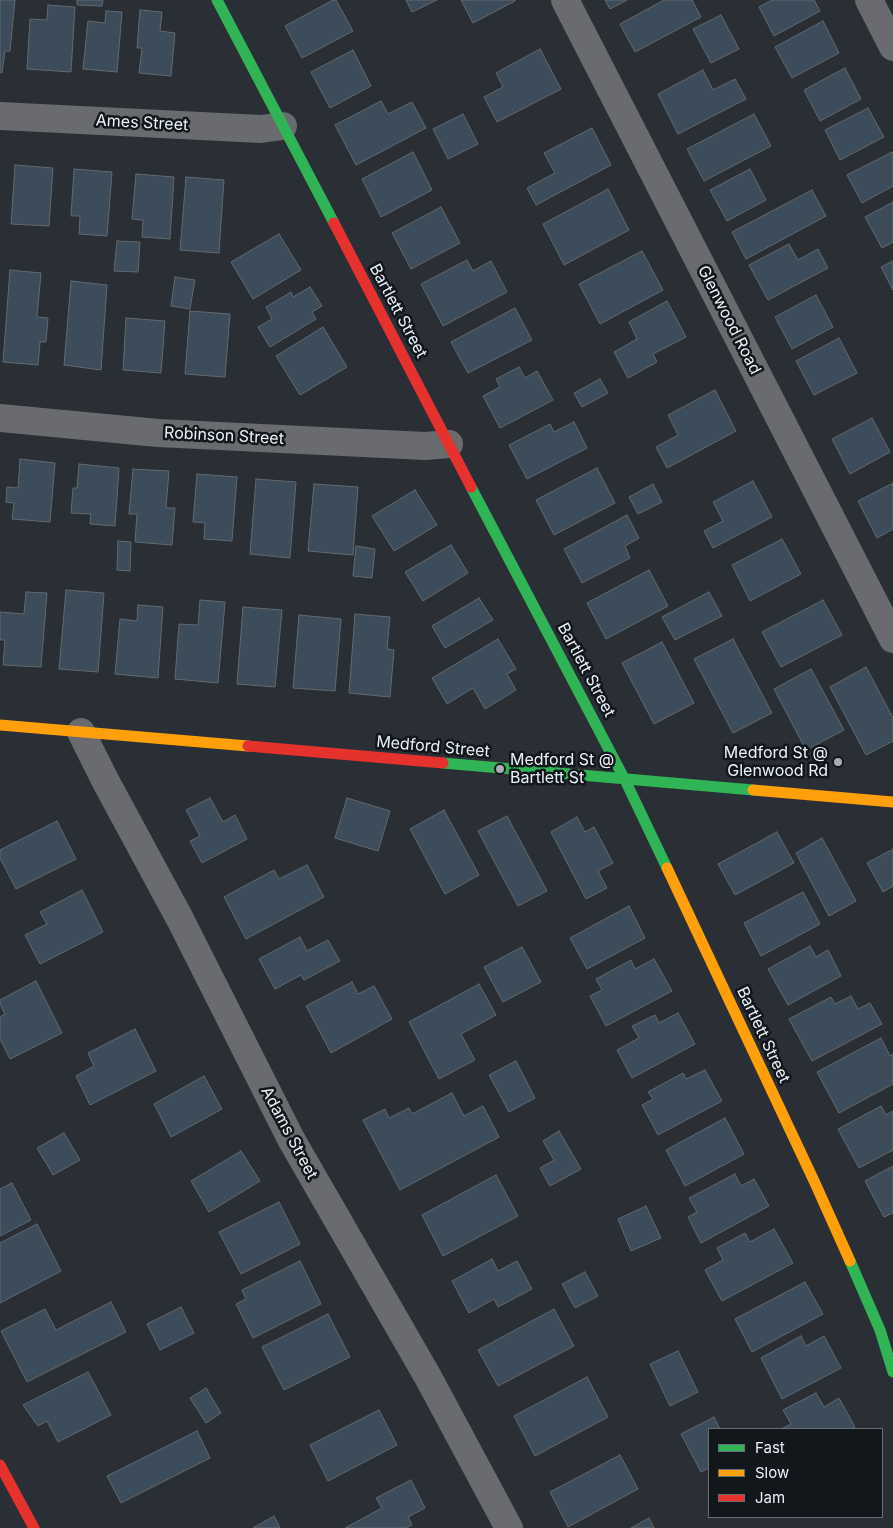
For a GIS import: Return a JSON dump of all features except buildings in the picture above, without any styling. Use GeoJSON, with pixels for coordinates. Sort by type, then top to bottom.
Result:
{"type":"FeatureCollection","features":[{"type":"Feature","properties":{"kind":"street","name":"Bartlett Street"},"geometry":{"type":"LineString","coordinates":[[217,0],[625,780],[815,1183],[880,1330],[893,1372]]}},
{"type":"Feature","properties":{"kind":"street","name":"Glenwood Road"},"geometry":{"type":"LineString","coordinates":[[565,0],[893,640]]}},
{"type":"Feature","properties":{"kind":"street"},"geometry":{"type":"LineString","coordinates":[[869,0],[893,47]]}},
{"type":"Feature","properties":{"kind":"street","name":"Ames Street"},"geometry":{"type":"LineString","coordinates":[[0,116],[260,128],[283,126]]}},
{"type":"Feature","properties":{"kind":"street","name":"Robinson Street"},"geometry":{"type":"LineString","coordinates":[[0,418],[158,433],[425,446],[449,444]]}},
{"type":"Feature","properties":{"kind":"street","name":"Medford Street"},"geometry":{"type":"LineString","coordinates":[[0,725],[893,802]]}},
{"type":"Feature","properties":{"kind":"street","name":"Adams Street"},"geometry":{"type":"LineString","coordinates":[[81,732],[180,919],[291,1139],[428,1377],[509,1528]]}},
{"type":"Feature","properties":{"kind":"street"},"geometry":{"type":"LineString","coordinates":[[0,1465],[34,1528]]}},
{"type":"Feature","properties":{"kind":"traffic: fast"},"geometry":{"type":"LineString","coordinates":[[217,0],[334,223]]}},
{"type":"Feature","properties":{"kind":"traffic: fast"},"geometry":{"type":"LineString","coordinates":[[471,487],[625,780],[667,868]]}},
{"type":"Feature","properties":{"kind":"traffic: fast"},"geometry":{"type":"LineString","coordinates":[[443,763],[753,790]]}},
{"type":"Feature","properties":{"kind":"traffic: fast"},"geometry":{"type":"LineString","coordinates":[[850,1261],[880,1330],[893,1372]]}},
{"type":"Feature","properties":{"kind":"traffic: slow"},"geometry":{"type":"LineString","coordinates":[[0,725],[248,746]]}},
{"type":"Feature","properties":{"kind":"traffic: slow"},"geometry":{"type":"LineString","coordinates":[[753,790],[893,802]]}},
{"type":"Feature","properties":{"kind":"traffic: slow"},"geometry":{"type":"LineString","coordinates":[[667,868],[850,1261]]}},
{"type":"Feature","properties":{"kind":"traffic: jam"},"geometry":{"type":"LineString","coordinates":[[334,223],[471,487]]}},
{"type":"Feature","properties":{"kind":"traffic: jam"},"geometry":{"type":"LineString","coordinates":[[248,746],[443,763]]}},
{"type":"Feature","properties":{"kind":"traffic: jam"},"geometry":{"type":"LineString","coordinates":[[0,1465],[34,1528]]}},
{"type":"Feature","properties":{"kind":"place","name":"Medford St @ Glenwood Rd"},"geometry":{"type":"Point","coordinates":[838,762]}},
{"type":"Feature","properties":{"kind":"place","name":"Medford St @ Bartlett St"},"geometry":{"type":"Point","coordinates":[500,769]}}]}
